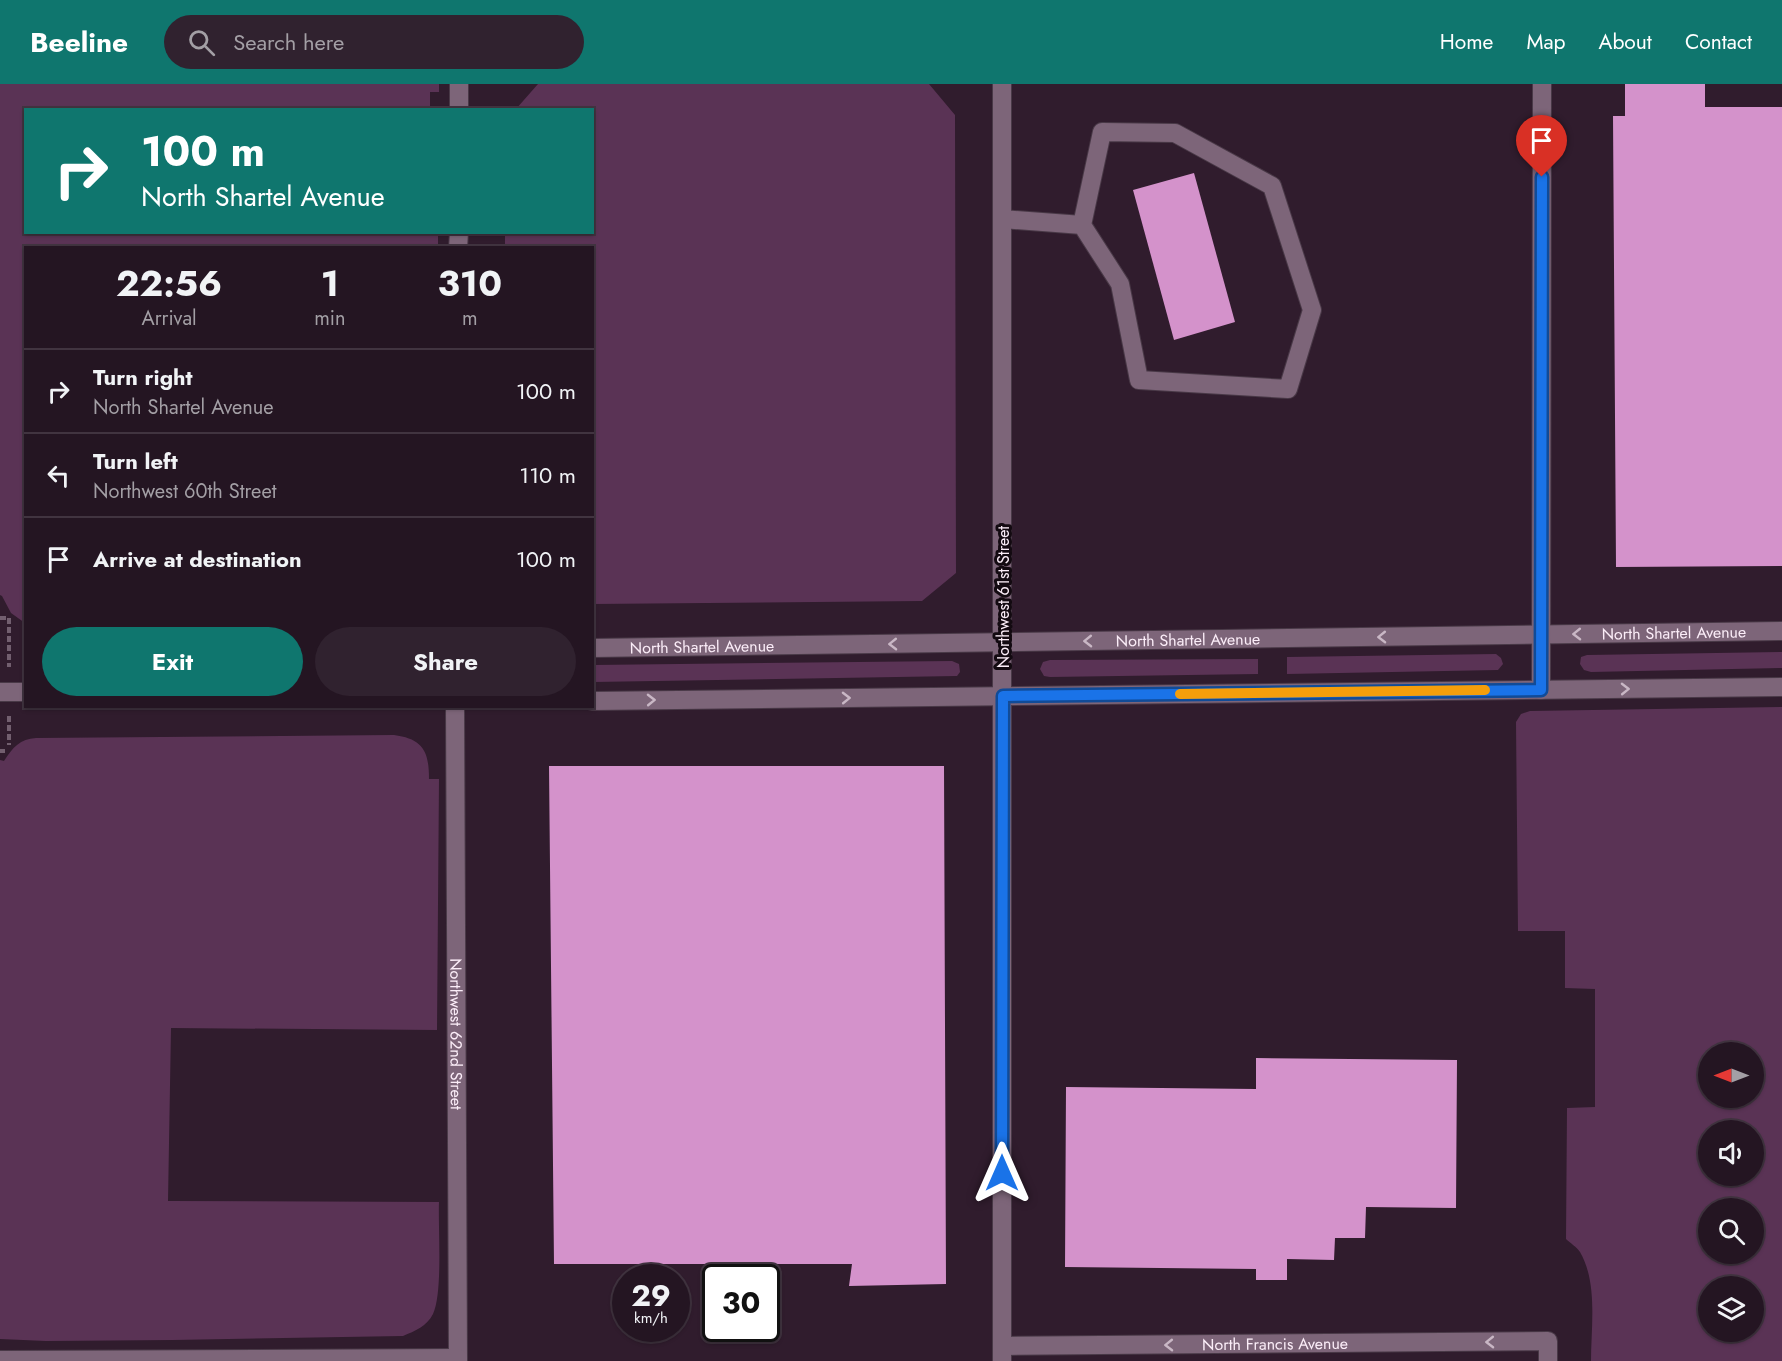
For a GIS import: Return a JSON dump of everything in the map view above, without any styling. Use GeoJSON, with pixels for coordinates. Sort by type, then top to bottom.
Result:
{"type":"FeatureCollection","features":[{"type":"Feature","properties":{"kind":"street"},"geometry":{"type":"LineString","coordinates":[[459,84],[459,108]]}},
{"type":"Feature","properties":{"kind":"street","name":"Northwest 61st Street"},"geometry":{"type":"LineString","coordinates":[[1002,84],[1002,1353]]}},
{"type":"Feature","properties":{"kind":"street"},"geometry":{"type":"LineString","coordinates":[[1541,690],[1542,84]]}},
{"type":"Feature","properties":{"kind":"street"},"geometry":{"type":"LineString","coordinates":[[1102,132],[1175,133],[1272,186],[1312,310],[1288,389],[1139,380],[1120,284],[1082,225],[1102,132]]}},
{"type":"Feature","properties":{"kind":"street"},"geometry":{"type":"LineString","coordinates":[[1002,219],[1082,225]]}},
{"type":"Feature","properties":{"kind":"street","name":"North Shartel Avenue"},"geometry":{"type":"LineString","coordinates":[[594,648],[1782,631]]}},
{"type":"Feature","properties":{"kind":"street"},"geometry":{"type":"LineString","coordinates":[[594,701],[1782,687]]}},
{"type":"Feature","properties":{"kind":"street"},"geometry":{"type":"LineString","coordinates":[[0,692],[24,692]]}},
{"type":"Feature","properties":{"kind":"street","name":"Northwest 62nd Street"},"geometry":{"type":"LineString","coordinates":[[455,708],[458,1359]]}},
{"type":"Feature","properties":{"kind":"street","name":"North Francis Avenue"},"geometry":{"type":"LineString","coordinates":[[1002,1353],[1548,1341],[1548,1361]]}},
{"type":"Feature","properties":{"kind":"street"},"geometry":{"type":"LineString","coordinates":[[0,1360],[458,1359]]}},
{"type":"Feature","properties":{"kind":"path"},"geometry":{"type":"LineString","coordinates":[[0,618],[9,618]]}},
{"type":"Feature","properties":{"kind":"shaded area"},"geometry":{"type":"Polygon","coordinates":[[[0,84],[439,84],[439,92],[430,92],[430,108],[24,108],[24,234],[438,234],[438,246],[24,246],[24,622],[11,613],[0,595],[0,84]]]}},
{"type":"Feature","properties":{"kind":"shaded area"},"geometry":{"type":"Polygon","coordinates":[[[538,84],[929,84],[955,115],[956,573],[922,601],[594,604],[594,246],[505,246],[505,234],[594,234],[594,108],[517,108],[538,84]]]}},
{"type":"Feature","properties":{"kind":"shaded area"},"geometry":{"type":"Polygon","coordinates":[[[1782,652],[1782,668],[1591,672],[1584,670],[1580,664],[1581,657],[1587,655],[1782,652]]]}},
{"type":"Feature","properties":{"kind":"shaded area"},"geometry":{"type":"Polygon","coordinates":[[[1496,654],[1501,658],[1503,664],[1498,670],[1287,674],[1287,657],[1496,654]]]}},
{"type":"Feature","properties":{"kind":"shaded area"},"geometry":{"type":"Polygon","coordinates":[[[1258,659],[1258,674],[1050,677],[1044,676],[1040,669],[1043,662],[1050,660],[1258,659]]]}},
{"type":"Feature","properties":{"kind":"shaded area"},"geometry":{"type":"Polygon","coordinates":[[[952,661],[959,664],[960,672],[957,676],[594,682],[594,665],[952,661]]]}},
{"type":"Feature","properties":{"kind":"shaded area"},"geometry":{"type":"Polygon","coordinates":[[[1782,707],[1782,1361],[1591,1361],[1592,1305],[1589,1277],[1580,1252],[1566,1239],[1567,1108],[1595,1107],[1595,989],[1565,988],[1565,931],[1518,931],[1516,722],[1521,714],[1530,711],[1782,707]]]}},
{"type":"Feature","properties":{"kind":"shaded area"},"geometry":{"type":"Polygon","coordinates":[[[394,735],[418,743],[426,754],[429,779],[439,779],[437,1030],[171,1028],[168,1201],[439,1202],[438,1291],[433,1314],[420,1328],[403,1336],[46,1341],[0,1339],[0,760],[4,761],[21,742],[36,738],[394,735]]]}},
{"type":"Feature","properties":{"kind":"building"},"geometry":{"type":"Polygon","coordinates":[[[1625,84],[1705,84],[1705,107],[1782,107],[1782,566],[1616,567],[1613,116],[1625,116],[1625,84]]]}},
{"type":"Feature","properties":{"kind":"building"},"geometry":{"type":"Polygon","coordinates":[[[1194,173],[1235,322],[1174,340],[1133,190],[1194,173]]]}},
{"type":"Feature","properties":{"kind":"building"},"geometry":{"type":"Polygon","coordinates":[[[549,766],[944,766],[946,1284],[849,1286],[852,1264],[554,1264],[549,766]]]}},
{"type":"Feature","properties":{"kind":"building"},"geometry":{"type":"Polygon","coordinates":[[[1256,1058],[1457,1060],[1456,1208],[1366,1207],[1365,1238],[1335,1238],[1334,1260],[1287,1259],[1287,1280],[1256,1280],[1256,1269],[1065,1267],[1066,1087],[1256,1089],[1256,1058]]]}},
{"type":"Feature","properties":{"kind":"slow traffic"},"geometry":{"type":"LineString","coordinates":[[1180,694],[1485,690]]}},
{"type":"Feature","properties":{"kind":"route"},"geometry":{"type":"LineString","coordinates":[[1002,1173],[1003,696],[1541,690],[1542,177]]}}]}
